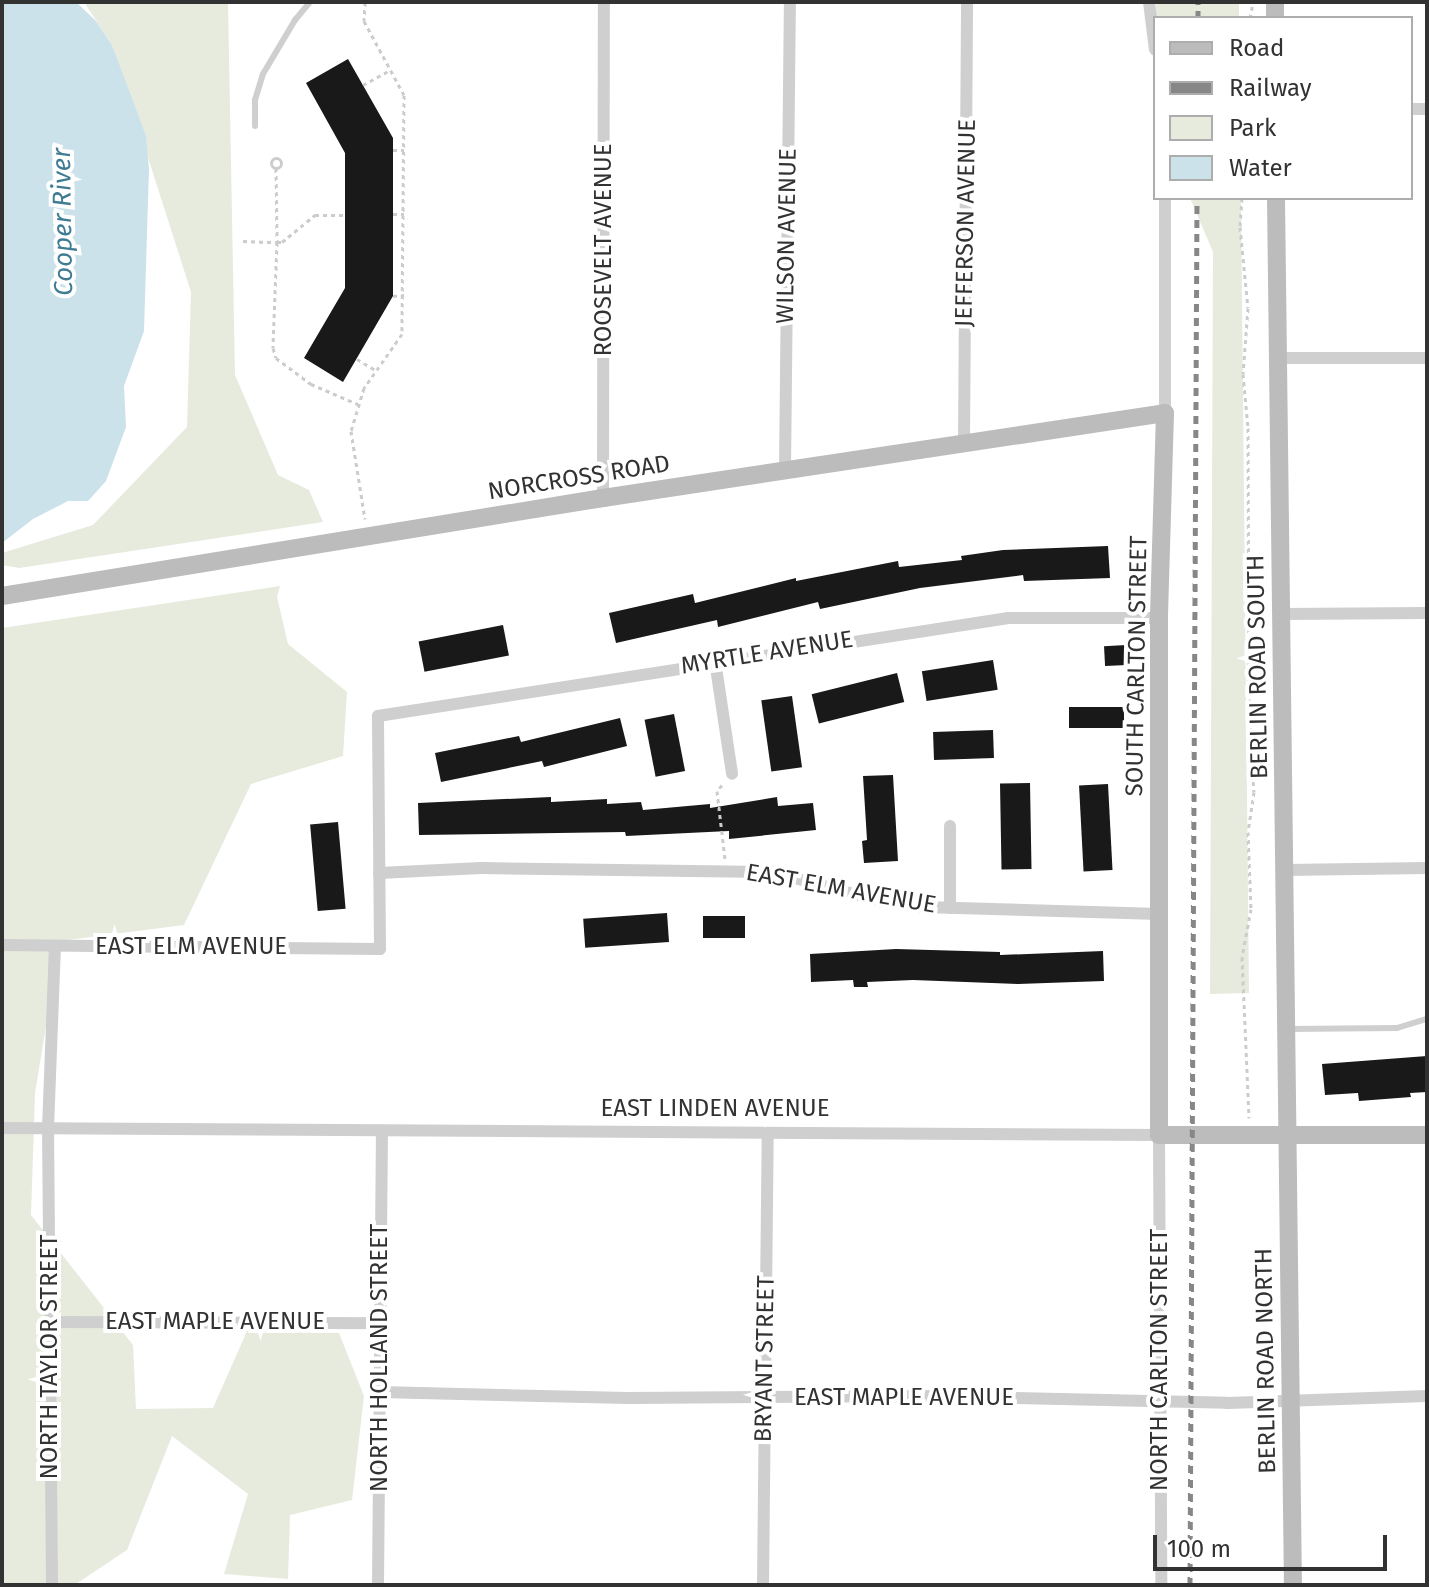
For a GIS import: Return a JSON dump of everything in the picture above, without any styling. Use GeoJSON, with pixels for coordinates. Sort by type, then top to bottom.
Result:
{"type":"FeatureCollection","features":[{"type":"Feature","properties":{"kind":"street","name":"ROOSEVELT AVENUE"},"geometry":{"type":"LineString","coordinates":[[603,498],[604,2]]}},
{"type":"Feature","properties":{"kind":"street","name":"WILSON AVENUE"},"geometry":{"type":"LineString","coordinates":[[785,470],[790,2]]}},
{"type":"Feature","properties":{"kind":"street","name":"JEFFERSON AVENUE"},"geometry":{"type":"LineString","coordinates":[[964,443],[967,2]]}},
{"type":"Feature","properties":{"kind":"street"},"geometry":{"type":"LineString","coordinates":[[1149,2],[1153,34]]}},
{"type":"Feature","properties":{"kind":"street","name":"SOUTH CARLTON STREET"},"geometry":{"type":"LineString","coordinates":[[1159,1135],[1159,618],[1165,413],[1165,200]]}},
{"type":"Feature","properties":{"kind":"street","name":"BERLIN ROAD SOUTH"},"geometry":{"type":"LineString","coordinates":[[1276,200],[1288,1136]]}},
{"type":"Feature","properties":{"kind":"street"},"geometry":{"type":"LineString","coordinates":[[1277,358],[1427,358]]}},
{"type":"Feature","properties":{"kind":"street","name":"NORCROSS ROAD"},"geometry":{"type":"LineString","coordinates":[[2,596],[603,498],[1165,413]]}},
{"type":"Feature","properties":{"kind":"street"},"geometry":{"type":"LineString","coordinates":[[1281,614],[1427,613]]}},
{"type":"Feature","properties":{"kind":"street","name":"MYRTLE AVENUE"},"geometry":{"type":"LineString","coordinates":[[379,873],[378,716],[715,661],[1008,618],[1159,618]]}},
{"type":"Feature","properties":{"kind":"street"},"geometry":{"type":"LineString","coordinates":[[715,661],[732,774]]}},
{"type":"Feature","properties":{"kind":"street"},"geometry":{"type":"LineString","coordinates":[[950,826],[950,908]]}},
{"type":"Feature","properties":{"kind":"street","name":"EAST ELM AVENUE"},"geometry":{"type":"LineString","coordinates":[[2,945],[380,949],[379,873],[481,868],[773,872],[879,901],[950,908],[1159,914]]}},
{"type":"Feature","properties":{"kind":"street"},"geometry":{"type":"LineString","coordinates":[[1285,870],[1427,868]]}},
{"type":"Feature","properties":{"kind":"street","name":"NORTH TAYLOR STREET"},"geometry":{"type":"LineString","coordinates":[[52,1585],[48,1128],[55,946]]}},
{"type":"Feature","properties":{"kind":"street","name":"EAST LINDEN AVENUE"},"geometry":{"type":"LineString","coordinates":[[2,1128],[1250,1137],[1427,1135]]}},
{"type":"Feature","properties":{"kind":"street","name":"NORTH HOLLAND STREET"},"geometry":{"type":"LineString","coordinates":[[378,1585],[382,1131]]}},
{"type":"Feature","properties":{"kind":"street","name":"BRYANT STREET"},"geometry":{"type":"LineString","coordinates":[[763,1585],[768,1133]]}},
{"type":"Feature","properties":{"kind":"street","name":"NORTH CARLTON STREET"},"geometry":{"type":"LineString","coordinates":[[1159,1135],[1161,1585]]}},
{"type":"Feature","properties":{"kind":"street","name":"BERLIN ROAD NORTH"},"geometry":{"type":"LineString","coordinates":[[1288,1136],[1293,1585]]}},
{"type":"Feature","properties":{"kind":"street","name":"EAST MAPLE AVENUE"},"geometry":{"type":"LineString","coordinates":[[50,1322],[381,1323]]}},
{"type":"Feature","properties":{"kind":"street","name":"EAST MAPLE AVENUE"},"geometry":{"type":"LineString","coordinates":[[380,1392],[1159,1402],[1427,1396]]}},
{"type":"Feature","properties":{"kind":"lane"},"geometry":{"type":"LineString","coordinates":[[255,126],[255,100],[263,74],[295,20],[310,2]]}},
{"type":"Feature","properties":{"kind":"lane"},"geometry":{"type":"LineString","coordinates":[[1287,1029],[1397,1028],[1427,1019]]}},
{"type":"Feature","properties":{"kind":"path"},"geometry":{"type":"LineString","coordinates":[[365,2],[364,21],[404,95],[402,334],[375,370],[358,404],[351,431],[365,523]]}},
{"type":"Feature","properties":{"kind":"path"},"geometry":{"type":"LineString","coordinates":[[363,85],[390,70]]}},
{"type":"Feature","properties":{"kind":"path"},"geometry":{"type":"LineString","coordinates":[[393,150],[404,150]]}},
{"type":"Feature","properties":{"kind":"path"},"geometry":{"type":"LineString","coordinates":[[276,168],[273,353],[311,384],[358,404]]}},
{"type":"Feature","properties":{"kind":"path"},"geometry":{"type":"LineString","coordinates":[[1242,200],[1240,227],[1248,308],[1243,374],[1248,428],[1249,699],[1253,720],[1250,742],[1254,792],[1248,832],[1251,909],[1242,964],[1250,1137]]}},
{"type":"Feature","properties":{"kind":"path"},"geometry":{"type":"LineString","coordinates":[[393,214],[404,214]]}},
{"type":"Feature","properties":{"kind":"path"},"geometry":{"type":"LineString","coordinates":[[243,241],[282,242],[315,215],[345,215]]}},
{"type":"Feature","properties":{"kind":"path"},"geometry":{"type":"LineString","coordinates":[[393,296],[404,295]]}},
{"type":"Feature","properties":{"kind":"path"},"geometry":{"type":"LineString","coordinates":[[357,359],[375,370]]}},
{"type":"Feature","properties":{"kind":"path"},"geometry":{"type":"LineString","coordinates":[[727,871],[717,791],[732,774]]}},
{"type":"Feature","properties":{"kind":"green space"},"geometry":{"type":"Polygon","coordinates":[[[84,2],[228,2],[235,375],[278,475],[309,490],[323,522],[19,568],[2,565],[2,553],[93,525],[187,427],[191,292],[112,45],[84,2]]]}},
{"type":"Feature","properties":{"kind":"green space"},"geometry":{"type":"Polygon","coordinates":[[[1156,2],[1239,2],[1239,16],[1156,16],[1156,2]]]}},
{"type":"Feature","properties":{"kind":"green space"},"geometry":{"type":"Polygon","coordinates":[[[1191,200],[1241,200],[1249,993],[1210,994],[1213,252],[1191,200]]]}},
{"type":"Feature","properties":{"kind":"green space"},"geometry":{"type":"Polygon","coordinates":[[[280,586],[277,597],[288,644],[347,692],[343,756],[251,784],[184,925],[60,941],[35,1093],[31,1215],[133,1345],[136,1409],[213,1408],[247,1331],[339,1333],[364,1396],[352,1500],[290,1515],[288,1579],[224,1574],[248,1494],[172,1436],[127,1550],[76,1584],[2,1585],[2,628],[280,586]]]}},
{"type":"Feature","properties":{"kind":"water","name":"Cooper River"},"geometry":{"type":"Polygon","coordinates":[[[2,2],[76,2],[96,21],[112,45],[146,136],[149,169],[144,331],[124,386],[126,427],[106,481],[88,501],[68,501],[33,519],[2,543],[2,2]]]}},
{"type":"Feature","properties":{"kind":"building"},"geometry":{"type":"Polygon","coordinates":[[[348,59],[393,138],[393,296],[343,382],[304,358],[345,288],[345,153],[306,83],[348,59]]]}},
{"type":"Feature","properties":{"kind":"building"},"geometry":{"type":"Polygon","coordinates":[[[1108,546],[1110,578],[1024,581],[1023,575],[920,588],[820,609],[818,602],[718,627],[717,620],[616,643],[609,613],[693,594],[695,603],[796,578],[796,581],[898,561],[899,567],[962,560],[961,556],[1003,550],[1108,546]]]}},
{"type":"Feature","properties":{"kind":"building"},"geometry":{"type":"Polygon","coordinates":[[[503,625],[509,655],[424,672],[419,641],[503,625]]]}},
{"type":"Feature","properties":{"kind":"building"},"geometry":{"type":"Polygon","coordinates":[[[1126,645],[1127,665],[1105,666],[1104,646],[1126,645]]]}},
{"type":"Feature","properties":{"kind":"building"},"geometry":{"type":"Polygon","coordinates":[[[993,660],[998,690],[927,701],[922,671],[993,660]]]}},
{"type":"Feature","properties":{"kind":"building"},"geometry":{"type":"Polygon","coordinates":[[[897,673],[904,702],[819,723],[812,694],[897,673]]]}},
{"type":"Feature","properties":{"kind":"building"},"geometry":{"type":"Polygon","coordinates":[[[792,696],[802,767],[771,772],[761,700],[792,696]]]}},
{"type":"Feature","properties":{"kind":"building"},"geometry":{"type":"Polygon","coordinates":[[[1069,707],[1124,707],[1124,728],[1069,728],[1069,707]]]}},
{"type":"Feature","properties":{"kind":"building"},"geometry":{"type":"Polygon","coordinates":[[[674,714],[685,771],[656,777],[645,720],[674,714]]]}},
{"type":"Feature","properties":{"kind":"building"},"geometry":{"type":"Polygon","coordinates":[[[620,718],[627,746],[544,767],[542,761],[441,782],[435,753],[519,736],[521,742],[620,718]]]}},
{"type":"Feature","properties":{"kind":"building"},"geometry":{"type":"Polygon","coordinates":[[[993,730],[994,758],[934,760],[933,732],[993,730]]]}},
{"type":"Feature","properties":{"kind":"building"},"geometry":{"type":"Polygon","coordinates":[[[893,775],[898,861],[864,863],[862,841],[867,840],[863,776],[893,775]]]}},
{"type":"Feature","properties":{"kind":"building"},"geometry":{"type":"Polygon","coordinates":[[[1030,783],[1032,869],[1002,870],[1000,784],[1030,783]]]}},
{"type":"Feature","properties":{"kind":"building"},"geometry":{"type":"Polygon","coordinates":[[[1108,784],[1113,870],[1084,871],[1079,786],[1108,784]]]}},
{"type":"Feature","properties":{"kind":"building"},"geometry":{"type":"Polygon","coordinates":[[[551,797],[551,802],[607,799],[607,804],[641,802],[643,810],[710,804],[710,808],[777,797],[778,806],[813,803],[816,830],[729,839],[729,831],[626,836],[625,832],[419,835],[418,803],[551,797]]]}},
{"type":"Feature","properties":{"kind":"building"},"geometry":{"type":"Polygon","coordinates":[[[338,822],[346,909],[318,911],[310,824],[338,822]]]}},
{"type":"Feature","properties":{"kind":"building"},"geometry":{"type":"Polygon","coordinates":[[[667,913],[669,942],[585,948],[583,919],[667,913]]]}},
{"type":"Feature","properties":{"kind":"building"},"geometry":{"type":"Polygon","coordinates":[[[703,916],[745,916],[745,938],[703,938],[703,916]]]}},
{"type":"Feature","properties":{"kind":"building"},"geometry":{"type":"Polygon","coordinates":[[[896,949],[1000,952],[1000,955],[1103,951],[1104,981],[1018,984],[913,980],[867,982],[868,987],[854,987],[853,980],[811,982],[810,954],[896,949]]]}},
{"type":"Feature","properties":{"kind":"building"},"geometry":{"type":"Polygon","coordinates":[[[1427,1056],[1427,1092],[1410,1093],[1411,1097],[1359,1101],[1358,1093],[1325,1095],[1322,1064],[1427,1056]]]}},
{"type":"Feature","properties":{"kind":"railway"},"geometry":{"type":"LineString","coordinates":[[1198,2],[1198,16]]}},
{"type":"Feature","properties":{"kind":"railway"},"geometry":{"type":"LineString","coordinates":[[1190,1585],[1197,200]]}}]}
